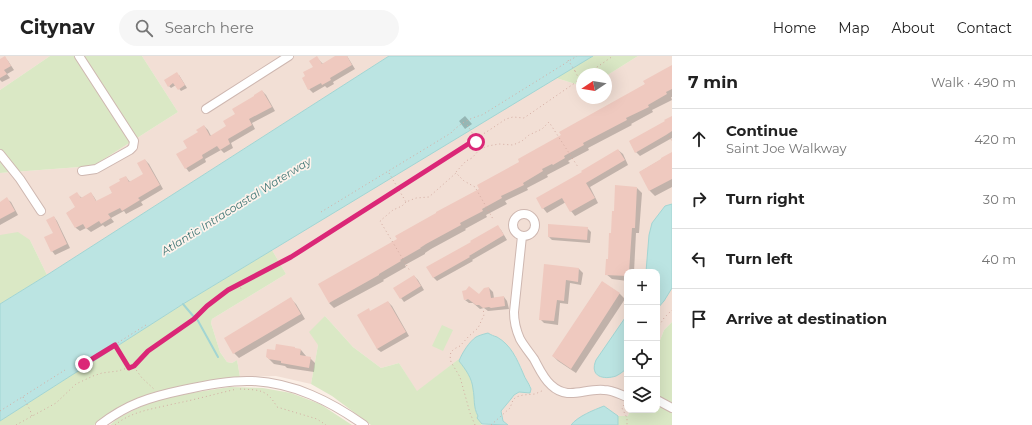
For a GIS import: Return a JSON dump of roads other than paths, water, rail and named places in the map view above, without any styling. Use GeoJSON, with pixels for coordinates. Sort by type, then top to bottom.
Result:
{"type":"FeatureCollection","features":[{"type":"Feature","properties":{"kind":"street"},"geometry":{"type":"LineString","coordinates":[[79,56],[134,141],[133,147],[130,150],[96,169],[82,171]]}},
{"type":"Feature","properties":{"kind":"street"},"geometry":{"type":"LineString","coordinates":[[206,109],[289,56]]}},
{"type":"Feature","properties":{"kind":"street"},"geometry":{"type":"LineString","coordinates":[[0,154],[20,179],[41,211]]}},
{"type":"Feature","properties":{"kind":"street"},"geometry":{"type":"LineString","coordinates":[[522,236],[514,312],[514,321],[520,339],[545,378],[558,390],[566,393],[603,390],[624,396]]}},
{"type":"Feature","properties":{"kind":"street"},"geometry":{"type":"LineString","coordinates":[[100,425],[116,413],[132,404],[161,395],[227,382],[252,381],[280,385],[308,393],[330,404],[355,422],[364,425]]}},
{"type":"Feature","properties":{"kind":"street"},"geometry":{"type":"LineString","coordinates":[[660,402],[672,408]]}},
{"type":"Feature","properties":{"kind":"water","name":"Atlantic Intracoastal Waterway"},"geometry":{"type":"Polygon","coordinates":[[[389,56],[593,56],[183,304],[0,421],[0,304],[389,56]]]}},
{"type":"Feature","properties":{"kind":"water"},"geometry":{"type":"Polygon","coordinates":[[[672,204],[672,288],[660,306],[660,269],[646,269],[649,235],[652,223],[665,206],[672,204]]]}},
{"type":"Feature","properties":{"kind":"water"},"geometry":{"type":"Polygon","coordinates":[[[624,319],[624,370],[616,376],[607,378],[599,376],[594,370],[596,360],[624,319]]]}},
{"type":"Feature","properties":{"kind":"water"},"geometry":{"type":"Polygon","coordinates":[[[488,333],[502,340],[510,348],[531,389],[530,393],[519,392],[514,395],[501,411],[503,421],[508,425],[482,424],[477,418],[478,416],[476,413],[471,381],[459,361],[473,339],[488,333]]]}},
{"type":"Feature","properties":{"kind":"water"},"geometry":{"type":"Polygon","coordinates":[[[604,406],[618,416],[618,425],[571,425],[582,416],[604,406]]]}},
{"type":"Feature","properties":{"kind":"waterway"},"geometry":{"type":"LineString","coordinates":[[183,304],[194,317]]}},
{"type":"Feature","properties":{"kind":"waterway"},"geometry":{"type":"LineString","coordinates":[[197,319],[218,357]]}}]}
